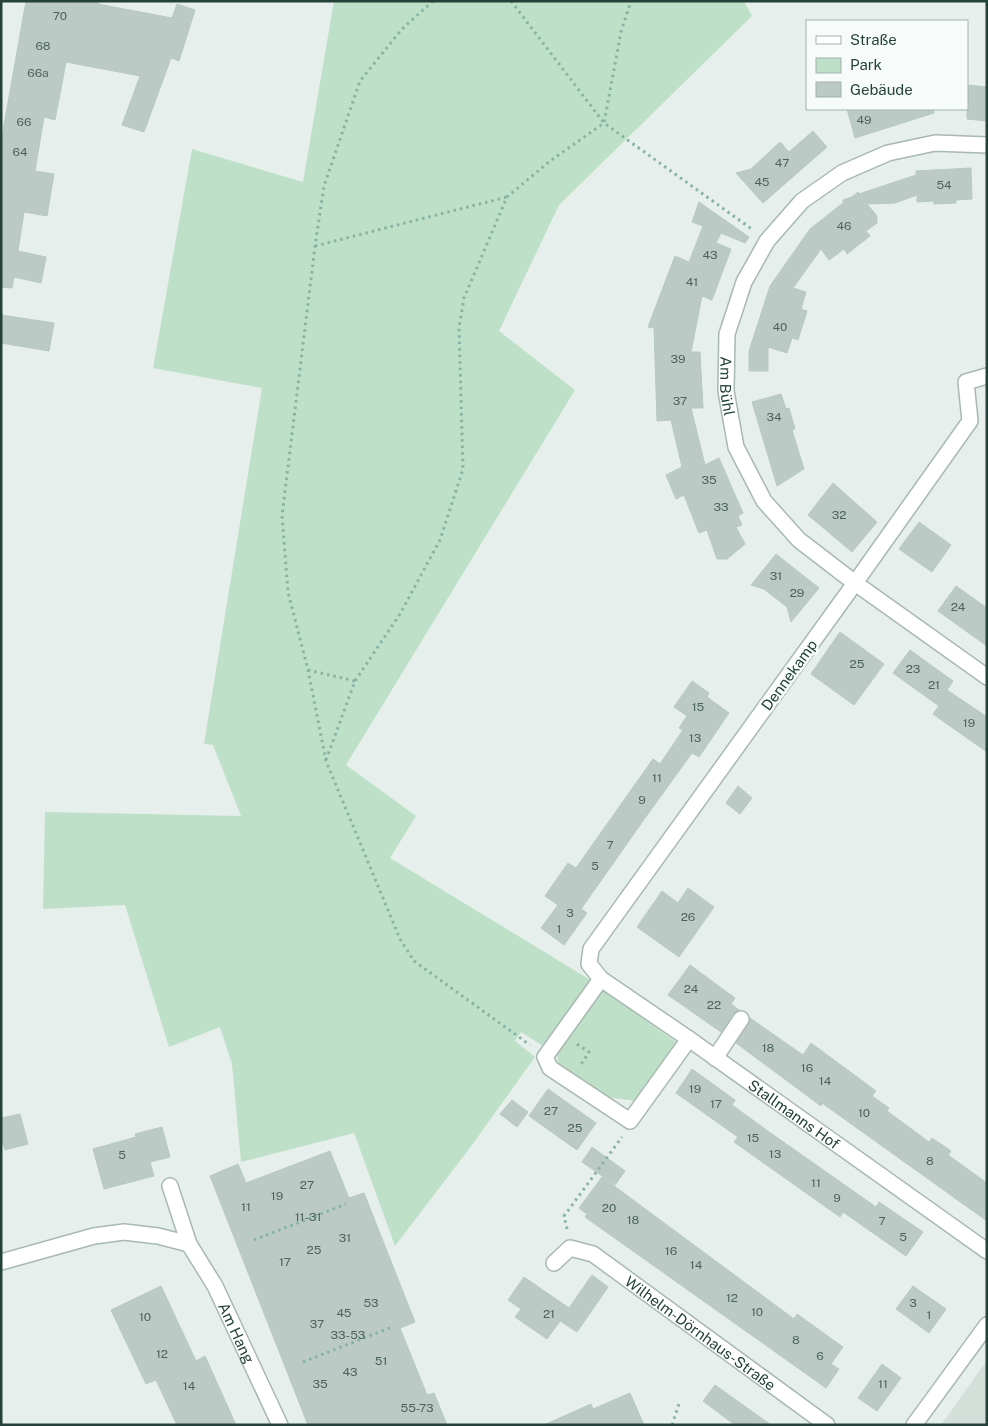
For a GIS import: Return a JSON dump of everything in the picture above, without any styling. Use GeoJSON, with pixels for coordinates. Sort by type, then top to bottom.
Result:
{"type":"FeatureCollection","features":[{"type":"Feature","properties":{"kind":"street","name":"Am Bühl"},"geometry":{"type":"LineString","coordinates":[[987,145],[935,143],[888,153],[842,173],[802,201],[767,241],[744,282],[727,334],[726,390],[736,447],[764,501],[799,540],[855,583],[987,677]]}},
{"type":"Feature","properties":{"kind":"street","name":"Dennekamp"},"geometry":{"type":"LineString","coordinates":[[601,979],[588,964],[591,949],[970,421],[966,382],[987,376]]}},
{"type":"Feature","properties":{"kind":"street"},"geometry":{"type":"LineString","coordinates":[[601,979],[546,1057],[550,1068],[630,1121],[689,1039]]}},
{"type":"Feature","properties":{"kind":"street","name":"Stallmanns Hof"},"geometry":{"type":"LineString","coordinates":[[601,979],[987,1250]]}},
{"type":"Feature","properties":{"kind":"street"},"geometry":{"type":"LineString","coordinates":[[715,1058],[740,1019]]}},
{"type":"Feature","properties":{"kind":"street","name":"Am Hang"},"geometry":{"type":"LineString","coordinates":[[170,1186],[188,1244],[216,1286],[280,1425]]}},
{"type":"Feature","properties":{"kind":"street"},"geometry":{"type":"LineString","coordinates":[[1,1262],[94,1236],[124,1232],[158,1236],[188,1244]]}},
{"type":"Feature","properties":{"kind":"street"},"geometry":{"type":"LineString","coordinates":[[554,1263],[570,1248]]}},
{"type":"Feature","properties":{"kind":"street","name":"Wilhelm-Dörnhaus-Straße"},"geometry":{"type":"LineString","coordinates":[[570,1248],[593,1254],[827,1425]]}},
{"type":"Feature","properties":{"kind":"street"},"geometry":{"type":"LineString","coordinates":[[914,1425],[987,1325]]}},
{"type":"Feature","properties":{"kind":"path"},"geometry":{"type":"LineString","coordinates":[[433,1],[402,29],[360,81],[324,186],[282,516],[288,592],[308,670],[326,761],[400,940],[414,961],[546,1057]]}},
{"type":"Feature","properties":{"kind":"path"},"geometry":{"type":"LineString","coordinates":[[511,1],[604,124],[767,241]]}},
{"type":"Feature","properties":{"kind":"path"},"geometry":{"type":"LineString","coordinates":[[315,246],[507,197],[550,161],[604,124],[622,32],[631,1]]}},
{"type":"Feature","properties":{"kind":"path"},"geometry":{"type":"LineString","coordinates":[[326,761],[355,681],[400,614],[440,540],[463,469],[458,328],[464,298],[507,197]]}},
{"type":"Feature","properties":{"kind":"path"},"geometry":{"type":"LineString","coordinates":[[308,670],[355,681]]}},
{"type":"Feature","properties":{"kind":"path"},"geometry":{"type":"LineString","coordinates":[[562,1033],[589,1052],[570,1081]]}},
{"type":"Feature","properties":{"kind":"path"},"geometry":{"type":"LineString","coordinates":[[570,1248],[564,1216],[626,1132],[630,1121]]}},
{"type":"Feature","properties":{"kind":"path"},"geometry":{"type":"LineString","coordinates":[[254,1240],[346,1204]]}},
{"type":"Feature","properties":{"kind":"path"},"geometry":{"type":"LineString","coordinates":[[303,1362],[392,1327]]}},
{"type":"Feature","properties":{"kind":"path"},"geometry":{"type":"LineString","coordinates":[[672,1425],[680,1402]]}},
{"type":"Feature","properties":{"kind":"shaded area"},"geometry":{"type":"Polygon","coordinates":[[[987,1360],[987,1425],[941,1425],[987,1360]]]}},
{"type":"Feature","properties":{"kind":"green space"},"geometry":{"type":"Polygon","coordinates":[[[334,1],[744,1],[752,16],[559,205],[499,331],[575,390],[346,765],[416,816],[390,858],[592,981],[677,1043],[637,1101],[603,1097],[558,1065],[557,1055],[521,1032],[515,1041],[535,1057],[472,1145],[395,1246],[354,1133],[241,1162],[232,1064],[220,1027],[169,1047],[125,905],[43,909],[45,812],[241,816],[213,745],[204,744],[262,388],[153,368],[192,149],[303,182],[334,1]]]}},
{"type":"Feature","properties":{"kind":"building"},"geometry":{"type":"Polygon","coordinates":[[[26,1],[99,1],[98,4],[172,18],[177,4],[195,10],[179,61],[171,58],[144,132],[122,125],[140,76],[66,62],[55,120],[44,117],[35,171],[54,174],[47,216],[24,212],[18,251],[46,257],[41,283],[14,277],[12,288],[1,287],[1,142],[26,1]]]}},
{"type":"Feature","properties":{"kind":"building"},"geometry":{"type":"Polygon","coordinates":[[[968,85],[987,87],[987,121],[967,119],[968,85]]]}},
{"type":"Feature","properties":{"kind":"building"},"geometry":{"type":"Polygon","coordinates":[[[847,110],[933,110],[934,113],[855,138],[847,110]]]}},
{"type":"Feature","properties":{"kind":"building"},"geometry":{"type":"Polygon","coordinates":[[[813,131],[827,147],[763,203],[736,173],[751,169],[780,142],[789,152],[813,131]]]}},
{"type":"Feature","properties":{"kind":"building"},"geometry":{"type":"Polygon","coordinates":[[[971,168],[972,199],[956,200],[956,203],[934,204],[934,201],[917,202],[917,195],[895,203],[867,204],[877,216],[877,223],[866,231],[870,236],[847,254],[844,249],[829,260],[821,249],[793,288],[806,292],[801,309],[807,311],[798,340],[792,338],[787,353],[768,347],[768,371],[749,371],[749,351],[770,286],[810,229],[843,203],[843,200],[852,197],[858,192],[859,194],[916,175],[916,171],[971,168]]]}},
{"type":"Feature","properties":{"kind":"building"},"geometry":{"type":"Polygon","coordinates":[[[699,202],[749,237],[745,243],[721,233],[716,243],[731,249],[712,300],[702,296],[691,352],[700,352],[703,408],[691,408],[705,465],[719,458],[743,513],[738,516],[742,525],[736,527],[745,544],[727,559],[717,559],[707,530],[699,533],[684,495],[676,499],[666,475],[682,467],[671,420],[657,421],[654,328],[648,327],[675,256],[689,262],[703,226],[692,222],[699,202]]]}},
{"type":"Feature","properties":{"kind":"building"},"geometry":{"type":"Polygon","coordinates":[[[1,315],[54,323],[49,351],[1,343],[1,315]]]}},
{"type":"Feature","properties":{"kind":"building"},"geometry":{"type":"Polygon","coordinates":[[[781,394],[786,409],[789,408],[795,429],[792,430],[804,469],[777,486],[752,402],[781,394]]]}},
{"type":"Feature","properties":{"kind":"building"},"geometry":{"type":"Polygon","coordinates":[[[833,483],[877,522],[852,552],[808,515],[833,483]]]}},
{"type":"Feature","properties":{"kind":"building"},"geometry":{"type":"Polygon","coordinates":[[[919,522],[951,545],[932,572],[899,549],[919,522]]]}},
{"type":"Feature","properties":{"kind":"building"},"geometry":{"type":"Polygon","coordinates":[[[776,554],[819,588],[791,622],[787,607],[764,589],[751,585],[776,554]]]}},
{"type":"Feature","properties":{"kind":"building"},"geometry":{"type":"Polygon","coordinates":[[[956,586],[987,608],[987,646],[938,611],[956,586]]]}},
{"type":"Feature","properties":{"kind":"building"},"geometry":{"type":"Polygon","coordinates":[[[840,632],[884,664],[854,705],[811,674],[840,632]]]}},
{"type":"Feature","properties":{"kind":"building"},"geometry":{"type":"Polygon","coordinates":[[[910,650],[953,681],[947,690],[987,717],[987,752],[933,714],[939,706],[893,673],[910,650]]]}},
{"type":"Feature","properties":{"kind":"building"},"geometry":{"type":"Polygon","coordinates":[[[692,681],[709,693],[707,697],[729,713],[699,757],[692,753],[645,818],[581,909],[587,913],[564,945],[541,928],[558,905],[545,896],[568,863],[576,868],[653,759],[660,764],[683,730],[679,728],[687,716],[674,707],[692,681]]]}},
{"type":"Feature","properties":{"kind":"building"},"geometry":{"type":"Polygon","coordinates":[[[738,786],[752,798],[740,814],[726,803],[738,786]]]}},
{"type":"Feature","properties":{"kind":"building"},"geometry":{"type":"Polygon","coordinates":[[[688,888],[714,907],[679,957],[637,927],[662,891],[678,903],[688,888]]]}},
{"type":"Feature","properties":{"kind":"building"},"geometry":{"type":"Polygon","coordinates":[[[690,965],[735,998],[731,1004],[739,1010],[733,1014],[721,1032],[668,995],[690,965]]]}},
{"type":"Feature","properties":{"kind":"building"},"geometry":{"type":"Polygon","coordinates":[[[750,1018],[803,1055],[811,1043],[876,1091],[872,1096],[889,1108],[887,1111],[929,1142],[932,1138],[951,1151],[948,1155],[987,1183],[987,1221],[822,1103],[821,1106],[736,1043],[749,1024],[750,1018]]]}},
{"type":"Feature","properties":{"kind":"building"},"geometry":{"type":"Polygon","coordinates":[[[692,1069],[735,1100],[732,1105],[772,1134],[876,1207],[879,1202],[923,1232],[906,1256],[843,1212],[840,1217],[734,1142],[738,1137],[676,1093],[692,1069]]]}},
{"type":"Feature","properties":{"kind":"building"},"geometry":{"type":"Polygon","coordinates":[[[548,1089],[596,1123],[577,1150],[529,1116],[548,1089]]]}},
{"type":"Feature","properties":{"kind":"building"},"geometry":{"type":"Polygon","coordinates":[[[512,1100],[528,1112],[517,1127],[500,1114],[512,1100]]]}},
{"type":"Feature","properties":{"kind":"building"},"geometry":{"type":"Polygon","coordinates":[[[20,1114],[28,1144],[5,1150],[1,1136],[1,1118],[20,1114]]]}},
{"type":"Feature","properties":{"kind":"building"},"geometry":{"type":"Polygon","coordinates":[[[162,1127],[170,1157],[150,1162],[154,1176],[104,1189],[93,1149],[136,1137],[135,1134],[162,1127]]]}},
{"type":"Feature","properties":{"kind":"building"},"geometry":{"type":"Polygon","coordinates":[[[592,1147],[625,1171],[615,1185],[582,1162],[592,1147]]]}},
{"type":"Feature","properties":{"kind":"building"},"geometry":{"type":"Polygon","coordinates":[[[330,1151],[349,1198],[364,1193],[415,1322],[400,1328],[427,1395],[434,1393],[447,1425],[308,1425],[210,1176],[238,1164],[246,1183],[330,1151]]]}},
{"type":"Feature","properties":{"kind":"building"},"geometry":{"type":"Polygon","coordinates":[[[602,1177],[794,1319],[797,1314],[843,1347],[831,1364],[839,1369],[826,1388],[585,1217],[587,1214],[579,1208],[602,1177]]]}},
{"type":"Feature","properties":{"kind":"building"},"geometry":{"type":"Polygon","coordinates":[[[592,1275],[608,1287],[577,1332],[560,1321],[547,1339],[515,1317],[521,1309],[508,1300],[524,1277],[569,1308],[592,1275]]]}},
{"type":"Feature","properties":{"kind":"building"},"geometry":{"type":"Polygon","coordinates":[[[161,1286],[196,1361],[205,1356],[236,1425],[177,1425],[156,1380],[146,1384],[111,1310],[161,1286]]]}},
{"type":"Feature","properties":{"kind":"building"},"geometry":{"type":"Polygon","coordinates":[[[913,1286],[946,1309],[929,1333],[896,1309],[913,1286]]]}},
{"type":"Feature","properties":{"kind":"building"},"geometry":{"type":"Polygon","coordinates":[[[882,1364],[901,1378],[877,1411],[858,1398],[882,1364]]]}},
{"type":"Feature","properties":{"kind":"building"},"geometry":{"type":"Polygon","coordinates":[[[715,1385],[771,1425],[735,1425],[703,1401],[715,1385]]]}},
{"type":"Feature","properties":{"kind":"building"},"geometry":{"type":"Polygon","coordinates":[[[630,1393],[644,1425],[544,1425],[591,1404],[593,1409],[630,1393]]]}}]}
